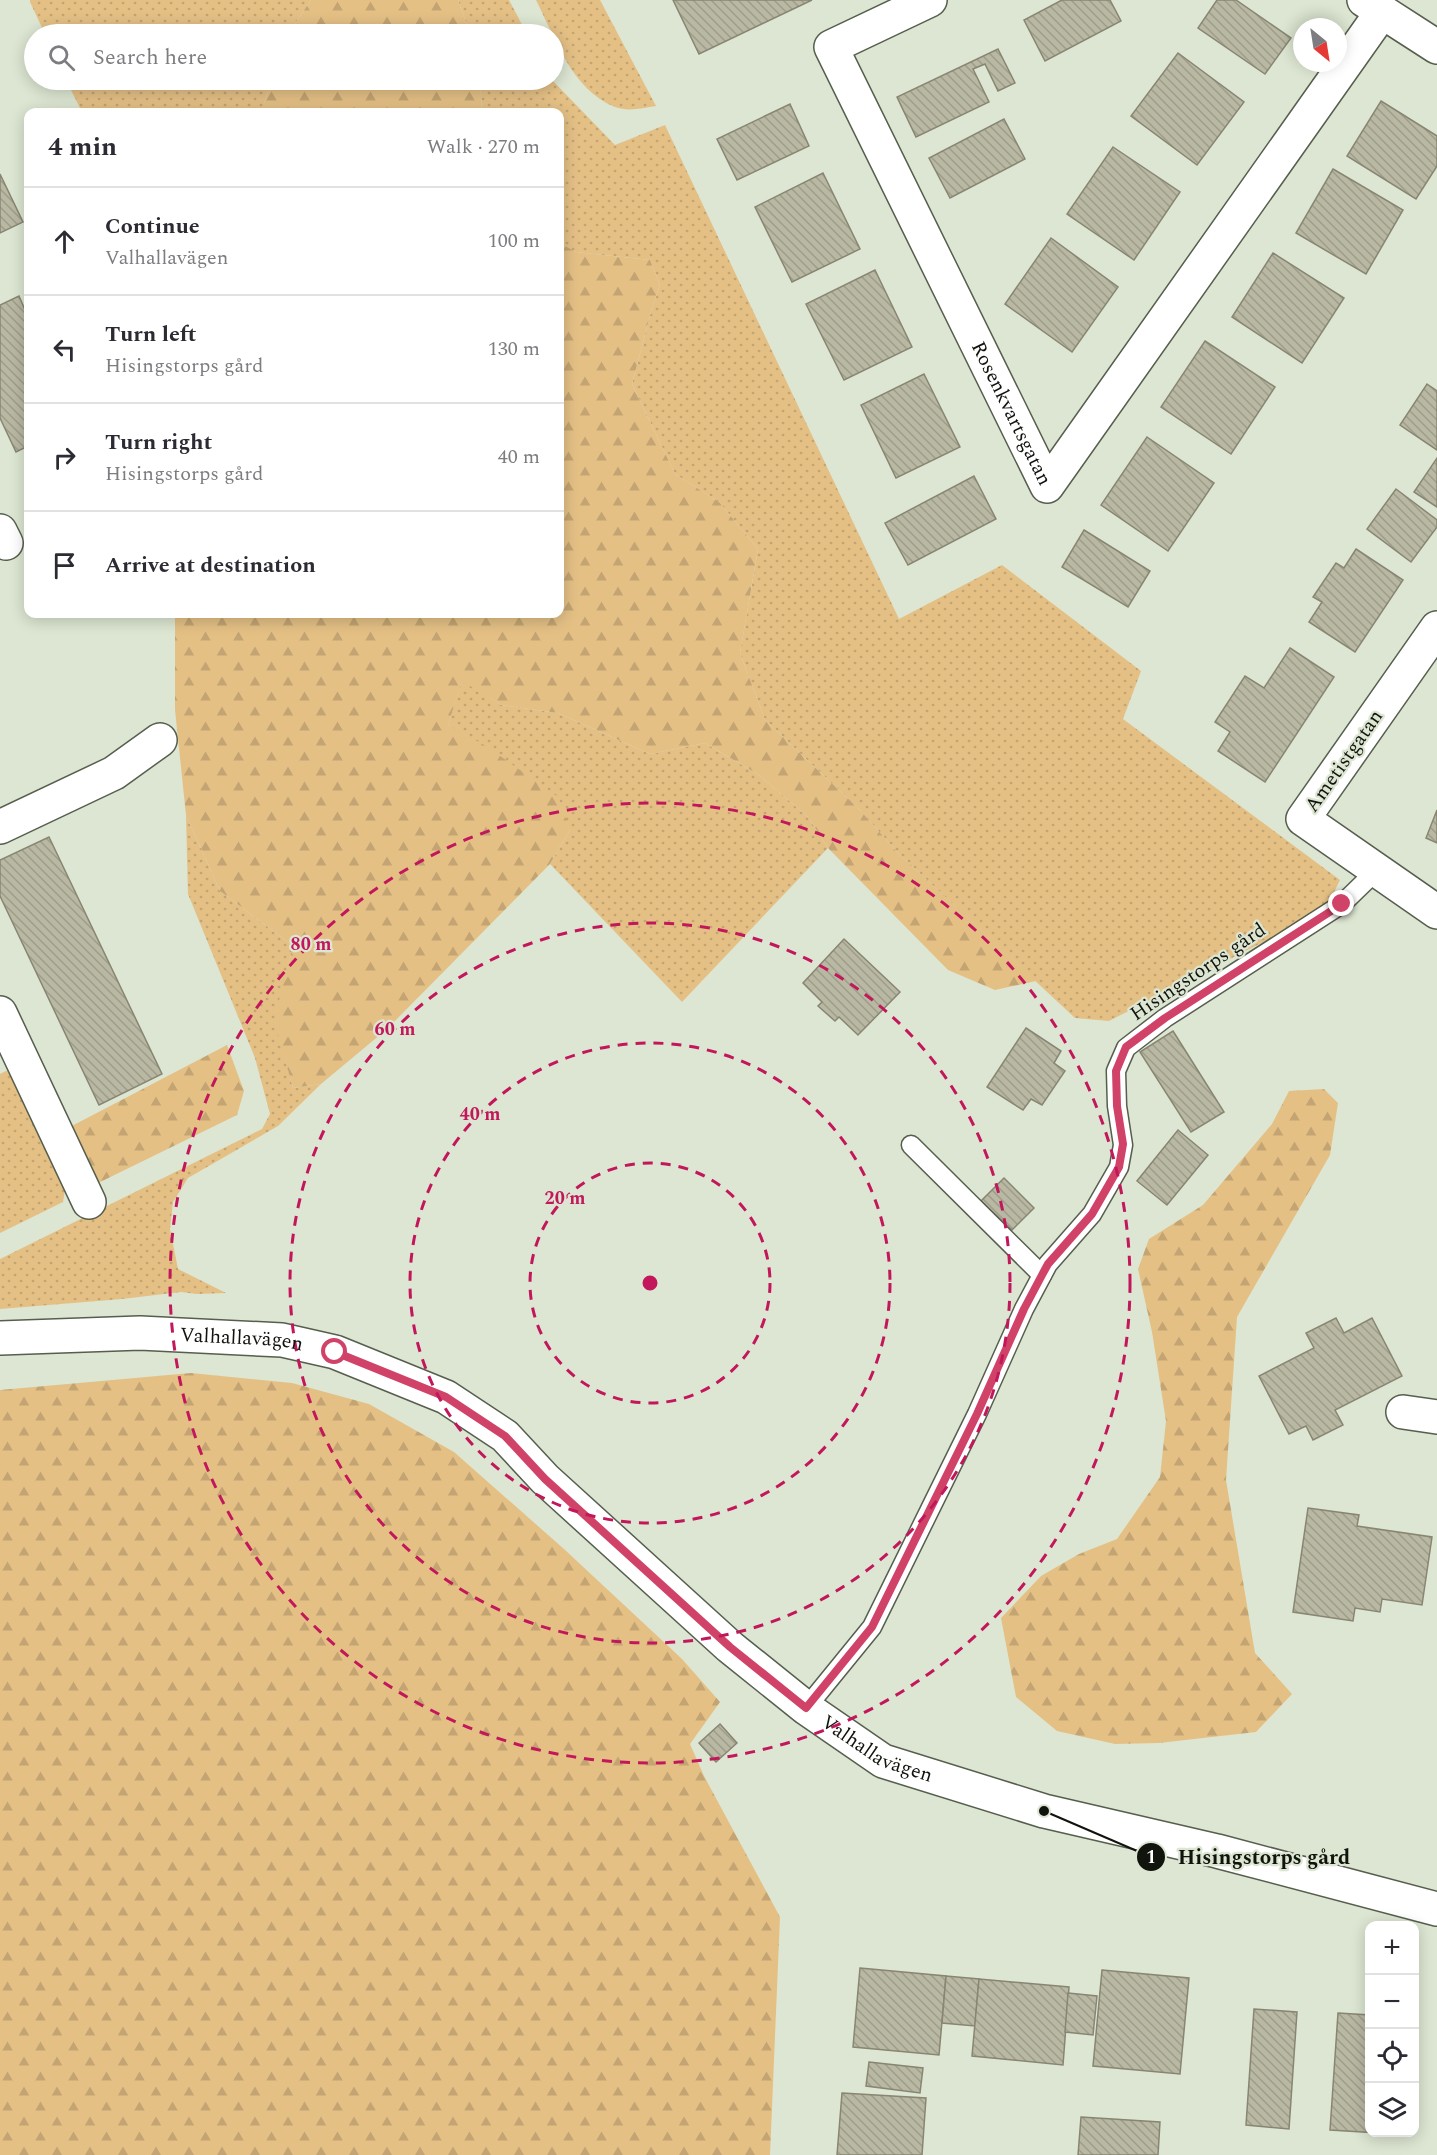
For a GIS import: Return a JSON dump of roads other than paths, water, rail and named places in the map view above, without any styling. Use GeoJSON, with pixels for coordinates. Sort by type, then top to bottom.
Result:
{"type":"FeatureCollection","features":[{"type":"Feature","properties":{"kind":"street","name":"Rosenkvartsgatan"},"geometry":{"type":"LineString","coordinates":[[930,0],[831,47],[1047,486],[1373,6],[1437,47]]}},
{"type":"Feature","properties":{"kind":"street","name":"Ametistgatan"},"geometry":{"type":"LineString","coordinates":[[1437,628],[1303,819],[1437,912]]}},
{"type":"Feature","properties":{"kind":"street"},"geometry":{"type":"LineString","coordinates":[[0,827],[114,773],[160,740]]}},
{"type":"Feature","properties":{"kind":"street"},"geometry":{"type":"LineString","coordinates":[[0,1013],[89,1202]]}},
{"type":"Feature","properties":{"kind":"street","name":"Valhallavägen"},"geometry":{"type":"LineString","coordinates":[[0,1338],[140,1333],[282,1340],[335,1352],[446,1397],[505,1436],[545,1479],[730,1647],[806,1708],[883,1761],[1044,1811],[1193,1845],[1437,1909]]}},
{"type":"Feature","properties":{"kind":"street"},"geometry":{"type":"LineString","coordinates":[[1403,1412],[1437,1418]]}},
{"type":"Feature","properties":{"kind":"lane","name":"Hisingstorps gård"},"geometry":{"type":"LineString","coordinates":[[806,1708],[872,1627],[977,1414],[1024,1309],[1042,1275],[1048,1264],[1092,1214],[1119,1167],[1123,1144],[1117,1106],[1116,1071],[1126,1047],[1165,1018],[1342,904],[1376,871]]}},
{"type":"Feature","properties":{"kind":"lane"},"geometry":{"type":"LineString","coordinates":[[911,1145],[1042,1275]]}},
{"type":"Feature","properties":{"kind":"place","name":"Hisingstorps gård"},"geometry":{"type":"Point","coordinates":[1044,1811]}}]}
